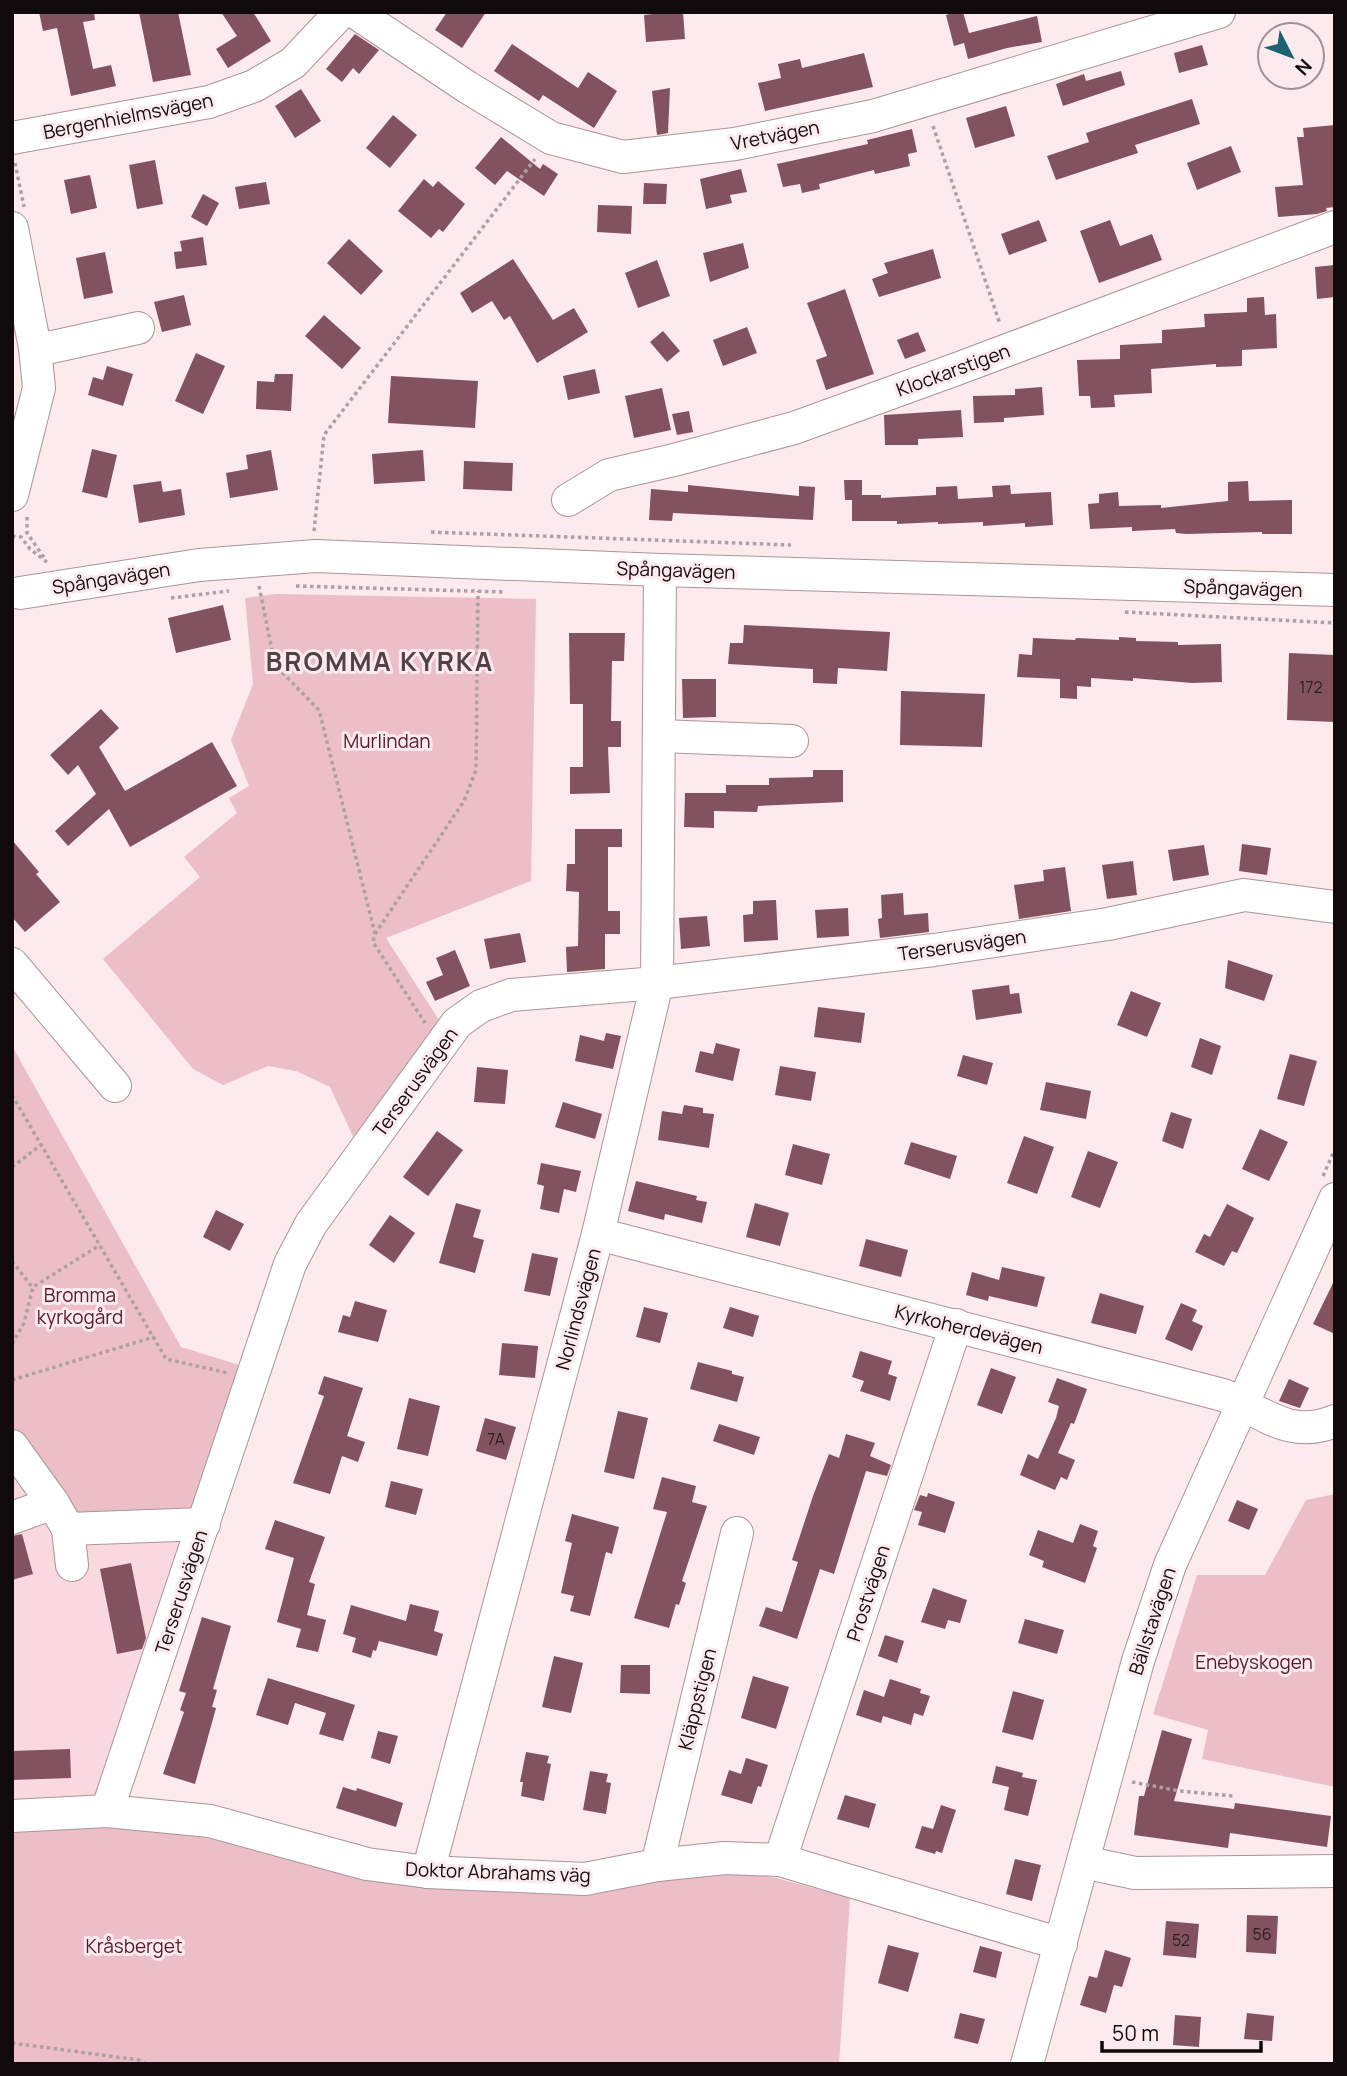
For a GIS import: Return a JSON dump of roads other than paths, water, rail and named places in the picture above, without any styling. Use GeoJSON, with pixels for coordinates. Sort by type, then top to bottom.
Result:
{"type":"FeatureCollection","features":[{"type":"Feature","properties":{"kind":"street","name":"Bergenhielmsvägen"},"geometry":{"type":"LineString","coordinates":[[12,138],[209,102],[254,86],[293,63],[341,12]]}},
{"type":"Feature","properties":{"kind":"street","name":"Vretvägen"},"geometry":{"type":"LineString","coordinates":[[355,12],[467,87],[551,138],[623,157],[735,144],[873,116],[1219,12]]}},
{"type":"Feature","properties":{"kind":"street","name":"Klockarstigen"},"geometry":{"type":"LineString","coordinates":[[568,500],[608,475],[794,428],[1335,227]]}},
{"type":"Feature","properties":{"kind":"street"},"geometry":{"type":"LineString","coordinates":[[12,228],[35,348],[39,388],[19,442],[12,495]]}},
{"type":"Feature","properties":{"kind":"street"},"geometry":{"type":"LineString","coordinates":[[35,348],[52,347],[138,328]]}},
{"type":"Feature","properties":{"kind":"street","name":"Spångavägen"},"geometry":{"type":"LineString","coordinates":[[15,592],[199,565],[316,571],[660,570],[1335,590]]}},
{"type":"Feature","properties":{"kind":"street","name":"Norlindsvägen"},"geometry":{"type":"LineString","coordinates":[[428,1872],[598,1234],[657,982],[660,570]]}},
{"type":"Feature","properties":{"kind":"street"},"geometry":{"type":"LineString","coordinates":[[660,736],[792,741]]}},
{"type":"Feature","properties":{"kind":"street","name":"Terserusvägen"},"geometry":{"type":"LineString","coordinates":[[107,1811],[290,1264],[311,1224],[457,1023],[481,1006],[512,995],[657,982],[934,950],[1108,924],[1244,895],[1335,907]]}},
{"type":"Feature","properties":{"kind":"street"},"geometry":{"type":"LineString","coordinates":[[12,964],[115,1086]]}},
{"type":"Feature","properties":{"kind":"street","name":"Bällstavägen"},"geometry":{"type":"LineString","coordinates":[[1027,2064],[1138,1661],[1170,1565],[1335,1199]]}},
{"type":"Feature","properties":{"kind":"street","name":"Kyrkoherdevägen"},"geometry":{"type":"LineString","coordinates":[[598,1234],[1223,1395],[1291,1428],[1318,1428],[1335,1421]]}},
{"type":"Feature","properties":{"kind":"street","name":"Prostvägen"},"geometry":{"type":"LineString","coordinates":[[780,1860],[956,1325]]}},
{"type":"Feature","properties":{"kind":"street"},"geometry":{"type":"LineString","coordinates":[[12,1446],[60,1516],[72,1565]]}},
{"type":"Feature","properties":{"kind":"street"},"geometry":{"type":"LineString","coordinates":[[12,1518],[60,1516],[204,1524]]}},
{"type":"Feature","properties":{"kind":"street","name":"Kläppstigen"},"geometry":{"type":"LineString","coordinates":[[657,1865],[737,1533]]}},
{"type":"Feature","properties":{"kind":"street","name":"Doktor Abrahams väg"},"geometry":{"type":"LineString","coordinates":[[12,1816],[107,1811],[210,1821],[367,1864],[428,1872],[585,1879],[657,1865],[725,1858],[780,1860],[1061,1944]]}},
{"type":"Feature","properties":{"kind":"street"},"geometry":{"type":"LineString","coordinates":[[1083,1862],[1135,1873],[1335,1871]]}},
{"type":"Feature","properties":{"kind":"district","name":"BROMMA KYRKA"},"geometry":{"type":"Point","coordinates":[380,662]}},
{"type":"Feature","properties":{"kind":"park label","name":"Murlindan"},"geometry":{"type":"Point","coordinates":[387,741]}},
{"type":"Feature","properties":{"kind":"park label","name":"Bromma kyrkogård"},"geometry":{"type":"Point","coordinates":[80,1306]}},
{"type":"Feature","properties":{"kind":"park label","name":"Enebyskogen"},"geometry":{"type":"Point","coordinates":[1254,1662]}},
{"type":"Feature","properties":{"kind":"park label","name":"Kråsberget"},"geometry":{"type":"Point","coordinates":[134,1946]}}]}
